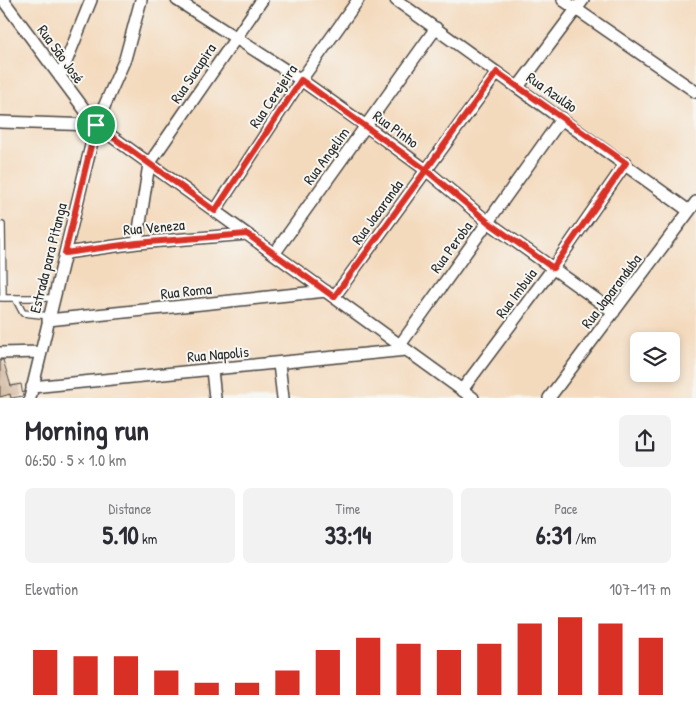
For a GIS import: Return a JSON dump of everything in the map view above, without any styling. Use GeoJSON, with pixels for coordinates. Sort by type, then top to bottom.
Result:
{"type":"FeatureCollection","features":[{"type":"Feature","properties":{"kind":"street","name":"Rua São José"},"geometry":{"type":"LineString","coordinates":[[3,0],[96,125],[473,398]]}},
{"type":"Feature","properties":{"kind":"street"},"geometry":{"type":"LineString","coordinates":[[60,77],[91,0]]}},
{"type":"Feature","properties":{"kind":"street","name":"Estrada para Pitanga"},"geometry":{"type":"LineString","coordinates":[[31,392],[96,125],[125,59],[141,0]]}},
{"type":"Feature","properties":{"kind":"street","name":"Rua Pinho"},"geometry":{"type":"LineString","coordinates":[[177,0],[301,80],[366,126],[426,170],[488,222],[614,312]]}},
{"type":"Feature","properties":{"kind":"street","name":"Rua Sucupira"},"geometry":{"type":"LineString","coordinates":[[149,164],[262,0]]}},
{"type":"Feature","properties":{"kind":"street","name":"Rua Cerejeira"},"geometry":{"type":"LineString","coordinates":[[215,211],[301,80],[358,0]]}},
{"type":"Feature","properties":{"kind":"street","name":"Rua Azulão"},"geometry":{"type":"LineString","coordinates":[[396,0],[626,163],[693,206]]}},
{"type":"Feature","properties":{"kind":"street"},"geometry":{"type":"LineString","coordinates":[[563,0],[580,5],[696,92]]}},
{"type":"Feature","properties":{"kind":"street"},"geometry":{"type":"LineString","coordinates":[[518,87],[580,5]]}},
{"type":"Feature","properties":{"kind":"street","name":"Rua Angelim"},"geometry":{"type":"LineString","coordinates":[[274,254],[436,28]]}},
{"type":"Feature","properties":{"kind":"street","name":"Rua Jacaranda"},"geometry":{"type":"LineString","coordinates":[[330,294],[426,170],[497,72]]}},
{"type":"Feature","properties":{"kind":"street","name":"Rua Peroba"},"geometry":{"type":"LineString","coordinates":[[403,347],[562,118]]}},
{"type":"Feature","properties":{"kind":"street"},"geometry":{"type":"LineString","coordinates":[[0,122],[96,125]]}},
{"type":"Feature","properties":{"kind":"street","name":"Rua Imbuia"},"geometry":{"type":"LineString","coordinates":[[462,390],[553,268],[626,163]]}},
{"type":"Feature","properties":{"kind":"street"},"geometry":{"type":"LineString","coordinates":[[137,243],[149,164]]}},
{"type":"Feature","properties":{"kind":"street","name":"Rua Japaranduba"},"geometry":{"type":"LineString","coordinates":[[549,398],[693,206]]}},
{"type":"Feature","properties":{"kind":"street","name":"Rua Veneza"},"geometry":{"type":"LineString","coordinates":[[65,253],[137,243],[247,234]]}},
{"type":"Feature","properties":{"kind":"street","name":"Rua Roma"},"geometry":{"type":"LineString","coordinates":[[49,318],[330,294]]}},
{"type":"Feature","properties":{"kind":"street","name":"Rua Napolis"},"geometry":{"type":"LineString","coordinates":[[31,392],[212,370],[280,364],[403,347]]}},
{"type":"Feature","properties":{"kind":"street"},"geometry":{"type":"LineString","coordinates":[[0,352],[41,352]]}},
{"type":"Feature","properties":{"kind":"street"},"geometry":{"type":"LineString","coordinates":[[280,364],[283,398]]}},
{"type":"Feature","properties":{"kind":"street"},"geometry":{"type":"LineString","coordinates":[[212,370],[215,398]]}},
{"type":"Feature","properties":{"kind":"lane"},"geometry":{"type":"LineString","coordinates":[[2,225],[1,298],[54,298]]}},
{"type":"Feature","properties":{"kind":"lane"},"geometry":{"type":"LineString","coordinates":[[15,298],[23,312],[49,318]]}},
{"type":"Feature","properties":{"kind":"building"},"geometry":{"type":"Polygon","coordinates":[[[0,360],[3,360],[11,386],[21,384],[23,396],[11,398],[10,394],[0,397],[0,360]]]}},
{"type":"Feature","properties":{"kind":"route"},"geometry":{"type":"LineString","coordinates":[[96,125],[65,253],[137,243],[247,234],[334,297],[426,170],[488,222],[553,268],[626,163],[497,72],[426,170],[301,80],[215,211],[96,125]]}}]}
